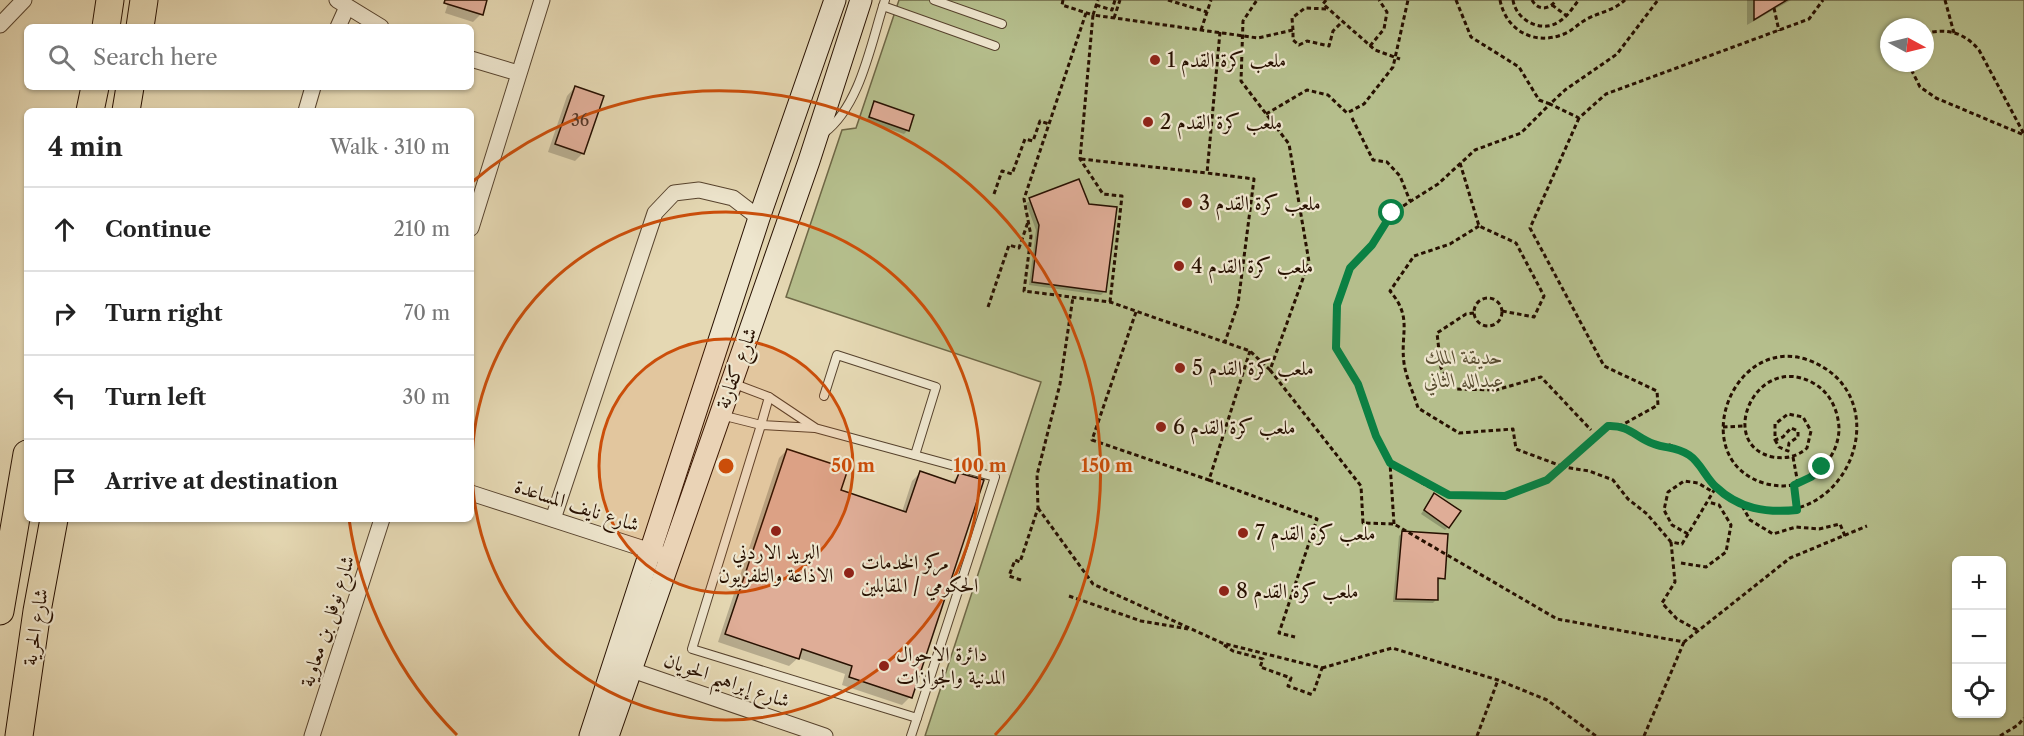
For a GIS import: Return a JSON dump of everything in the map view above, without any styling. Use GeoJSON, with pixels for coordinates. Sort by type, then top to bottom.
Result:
{"type":"FeatureCollection","features":[{"type":"Feature","properties":{"kind":"highway"},"geometry":{"type":"LineString","coordinates":[[106,24],[110,0]]}},
{"type":"Feature","properties":{"kind":"highway"},"geometry":{"type":"LineString","coordinates":[[140,24],[144,0]]}},
{"type":"Feature","properties":{"kind":"highway"},"geometry":{"type":"LineString","coordinates":[[91,108],[94,90]]}},
{"type":"Feature","properties":{"kind":"highway"},"geometry":{"type":"LineString","coordinates":[[126,108],[130,90]]}},
{"type":"Feature","properties":{"kind":"highway","name":"شارع الحرية"},"geometry":{"type":"LineString","coordinates":[[0,611],[24,471]]}},
{"type":"Feature","properties":{"kind":"highway","name":"شارع الحرية"},"geometry":{"type":"LineString","coordinates":[[19,736],[37,611],[53,522]]}},
{"type":"Feature","properties":{"kind":"street"},"geometry":{"type":"LineString","coordinates":[[0,25],[24,0]]}},
{"type":"Feature","properties":{"kind":"street"},"geometry":{"type":"LineString","coordinates":[[474,218],[542,0]]}},
{"type":"Feature","properties":{"kind":"street","name":"شارع كفارنة"},"geometry":{"type":"LineString","coordinates":[[608,736],[623,667],[661,554],[759,218],[835,0]]}},
{"type":"Feature","properties":{"kind":"street","name":"شارع كفارنة"},"geometry":{"type":"LineString","coordinates":[[661,554],[719,415],[817,138],[861,0]]}},
{"type":"Feature","properties":{"kind":"street"},"geometry":{"type":"LineString","coordinates":[[338,24],[342,3],[376,24]]}},
{"type":"Feature","properties":{"kind":"street"},"geometry":{"type":"LineString","coordinates":[[474,60],[518,73]]}},
{"type":"Feature","properties":{"kind":"street"},"geometry":{"type":"LineString","coordinates":[[307,108],[312,90]]}},
{"type":"Feature","properties":{"kind":"street"},"geometry":{"type":"LineString","coordinates":[[553,519],[656,213],[674,193],[699,190],[733,198],[759,218]]}},
{"type":"Feature","properties":{"kind":"street","name":"شارع نايف المساعدة"},"geometry":{"type":"LineString","coordinates":[[474,494],[661,554]]}},
{"type":"Feature","properties":{"kind":"street","name":"شارع نوفل بن معاوية"},"geometry":{"type":"LineString","coordinates":[[312,736],[381,522]]}},
{"type":"Feature","properties":{"kind":"street","name":"شارع كفارنة"},"geometry":{"type":"LineString","coordinates":[[590,736],[623,667]]}},
{"type":"Feature","properties":{"kind":"street","name":"شارع إبراهيم الحويان"},"geometry":{"type":"LineString","coordinates":[[623,667],[825,736]]}},
{"type":"Feature","properties":{"kind":"lane"},"geometry":{"type":"LineString","coordinates":[[934,0],[1002,24]]}},
{"type":"Feature","properties":{"kind":"lane"},"geometry":{"type":"LineString","coordinates":[[817,138],[836,122],[852,99],[884,3],[995,46]]}},
{"type":"Feature","properties":{"kind":"lane"},"geometry":{"type":"LineString","coordinates":[[824,396],[837,355],[936,387],[915,455]]}},
{"type":"Feature","properties":{"kind":"lane"},"geometry":{"type":"LineString","coordinates":[[730,383],[769,397],[815,428]]}},
{"type":"Feature","properties":{"kind":"lane"},"geometry":{"type":"LineString","coordinates":[[769,397],[693,649],[917,718]]}},
{"type":"Feature","properties":{"kind":"lane"},"geometry":{"type":"LineString","coordinates":[[719,415],[761,425],[815,428],[995,477],[911,736]]}},
{"type":"Feature","properties":{"kind":"path"},"geometry":{"type":"LineString","coordinates":[[1063,0],[1062,5],[1093,15],[1258,38],[1293,30]]}},
{"type":"Feature","properties":{"kind":"path"},"geometry":{"type":"LineString","coordinates":[[1098,0],[1093,15],[1080,159],[1103,194],[1122,196],[1110,302]]}},
{"type":"Feature","properties":{"kind":"path"},"geometry":{"type":"LineString","coordinates":[[1096,5],[1112,10],[1118,0]]}},
{"type":"Feature","properties":{"kind":"path"},"geometry":{"type":"LineString","coordinates":[[1114,18],[1118,0]]}},
{"type":"Feature","properties":{"kind":"path"},"geometry":{"type":"LineString","coordinates":[[1168,0],[1207,12]]}},
{"type":"Feature","properties":{"kind":"path"},"geometry":{"type":"LineString","coordinates":[[1201,30],[1211,0]]}},
{"type":"Feature","properties":{"kind":"path"},"geometry":{"type":"LineString","coordinates":[[1257,0],[1243,21],[1241,81],[1288,144],[1309,262],[1270,370]]}},
{"type":"Feature","properties":{"kind":"path"},"geometry":{"type":"LineString","coordinates":[[1326,0],[1323,3],[1370,46],[1400,59]]}},
{"type":"Feature","properties":{"kind":"path"},"geometry":{"type":"LineString","coordinates":[[1370,46],[1384,29],[1387,12],[1379,0]]}},
{"type":"Feature","properties":{"kind":"path"},"geometry":{"type":"LineString","coordinates":[[1266,114],[1307,90],[1328,95],[1347,114],[1364,104],[1393,67],[1408,0]]}},
{"type":"Feature","properties":{"kind":"path"},"geometry":{"type":"LineString","coordinates":[[1456,0],[1471,37],[1519,67],[1539,100],[1579,118]]}},
{"type":"Feature","properties":{"kind":"path"},"geometry":{"type":"LineString","coordinates":[[1500,0],[1509,23],[1526,36],[1544,39],[1567,33],[1587,19],[1611,10],[1624,0]]}},
{"type":"Feature","properties":{"kind":"path"},"geometry":{"type":"LineString","coordinates":[[1513,0],[1522,17],[1539,26],[1553,26],[1579,0]]}},
{"type":"Feature","properties":{"kind":"path"},"geometry":{"type":"LineString","coordinates":[[1532,0],[1541,8],[1552,5],[1556,0]]}},
{"type":"Feature","properties":{"kind":"path"},"geometry":{"type":"LineString","coordinates":[[1394,524],[1390,463],[1376,436],[1358,384],[1336,348],[1337,305],[1350,268],[1372,245],[1392,213],[1438,184],[1475,150],[1521,133],[1565,90],[1617,54],[1658,0]]}},
{"type":"Feature","properties":{"kind":"path"},"geometry":{"type":"LineString","coordinates":[[1390,463],[1449,495],[1505,496],[1547,480],[1608,426],[1622,425],[1658,405],[1657,392],[1604,366],[1530,228],[1579,118],[1606,94],[1809,19],[1823,0]]}},
{"type":"Feature","properties":{"kind":"path"},"geometry":{"type":"LineString","coordinates":[[1945,0],[1954,33]]}},
{"type":"Feature","properties":{"kind":"path"},"geometry":{"type":"LineString","coordinates":[[1552,5],[1566,15]]}},
{"type":"Feature","properties":{"kind":"path"},"geometry":{"type":"LineString","coordinates":[[1329,9],[1305,8],[1292,18],[1293,40],[1299,45],[1307,40],[1329,46],[1333,31],[1342,22]]}},
{"type":"Feature","properties":{"kind":"path"},"geometry":{"type":"LineString","coordinates":[[1774,8],[1779,30]]}},
{"type":"Feature","properties":{"kind":"path"},"geometry":{"type":"LineString","coordinates":[[1086,13],[1024,199],[1031,236],[1024,291],[1110,302],[1250,351],[1270,370],[1361,486],[1363,523],[1394,524],[1557,619],[1684,642]]}},
{"type":"Feature","properties":{"kind":"path"},"geometry":{"type":"LineString","coordinates":[[1934,31],[1954,33],[1971,40],[1980,50],[2024,134]]}},
{"type":"Feature","properties":{"kind":"path"},"geometry":{"type":"LineString","coordinates":[[1208,173],[1220,32]]}},
{"type":"Feature","properties":{"kind":"path"},"geometry":{"type":"LineString","coordinates":[[1912,72],[1920,87],[1936,98],[2024,134]]}},
{"type":"Feature","properties":{"kind":"path"},"geometry":{"type":"LineString","coordinates":[[1352,118],[1373,160],[1387,162],[1400,176],[1410,201]]}},
{"type":"Feature","properties":{"kind":"path"},"geometry":{"type":"LineString","coordinates":[[994,194],[1002,171],[1012,174],[1025,139],[1033,141],[1040,121],[1049,124]]}},
{"type":"Feature","properties":{"kind":"path"},"geometry":{"type":"LineString","coordinates":[[1080,159],[1254,179],[1238,304],[1225,342]]}},
{"type":"Feature","properties":{"kind":"path"},"geometry":{"type":"LineString","coordinates":[[1460,163],[1479,226],[1516,243],[1544,296],[1534,317],[1502,311]]}},
{"type":"Feature","properties":{"kind":"path"},"geometry":{"type":"LineString","coordinates":[[988,307],[1009,244],[1019,248],[1028,220]]}},
{"type":"Feature","properties":{"kind":"path"},"geometry":{"type":"LineString","coordinates":[[1479,226],[1450,244],[1414,256],[1390,291],[1400,303],[1406,327],[1404,362],[1418,408],[1459,433],[1513,429],[1516,449],[1564,467],[1589,471],[1612,480],[1628,499],[1647,514],[1671,542],[1675,582],[1662,603],[1677,619],[1699,631]]}},
{"type":"Feature","properties":{"kind":"path"},"geometry":{"type":"LineString","coordinates":[[1021,580],[1009,576],[1015,560],[1020,562],[1038,508],[1037,475],[1060,384],[1073,297]]}},
{"type":"Feature","properties":{"kind":"path"},"geometry":{"type":"LineString","coordinates":[[1486,298],[1498,303],[1502,311],[1499,320],[1486,326],[1478,321],[1474,313],[1478,301],[1486,298]]}},
{"type":"Feature","properties":{"kind":"path"},"geometry":{"type":"LineString","coordinates":[[1136,312],[1092,440],[1317,519],[1279,633],[1295,638]]}},
{"type":"Feature","properties":{"kind":"path"},"geometry":{"type":"LineString","coordinates":[[1474,313],[1466,314],[1437,333],[1441,368],[1456,389],[1496,390],[1541,377],[1591,430]]}},
{"type":"Feature","properties":{"kind":"path"},"geometry":{"type":"LineString","coordinates":[[1209,480],[1250,351]]}},
{"type":"Feature","properties":{"kind":"path"},"geometry":{"type":"LineString","coordinates":[[1622,425],[1655,444],[1670,445],[1691,456],[1716,487],[1741,504],[1765,511],[1797,510],[1821,498],[1833,488],[1849,464],[1856,436],[1857,420],[1853,405],[1839,381],[1818,365],[1805,359],[1767,361],[1755,366],[1738,383],[1724,413],[1723,427],[1727,449],[1734,463],[1744,474],[1773,485],[1796,485],[1822,467],[1837,445],[1838,418],[1834,404],[1825,392],[1804,379],[1779,377],[1768,382],[1753,397],[1747,407],[1745,426],[1747,436],[1758,451],[1777,458],[1793,457],[1802,453],[1810,443],[1811,431],[1807,420],[1794,413],[1781,417],[1775,424],[1775,440],[1779,447],[1788,451],[1789,442],[1797,440],[1798,432],[1793,428],[1788,429],[1783,437],[1775,440]]}},
{"type":"Feature","properties":{"kind":"path"},"geometry":{"type":"LineString","coordinates":[[1723,427],[1745,426]]}},
{"type":"Feature","properties":{"kind":"path"},"geometry":{"type":"LineString","coordinates":[[1793,457],[1797,510]]}},
{"type":"Feature","properties":{"kind":"path"},"geometry":{"type":"LineString","coordinates":[[1688,534],[1672,525],[1664,510],[1668,492],[1684,481],[1698,483],[1713,492]]}},
{"type":"Feature","properties":{"kind":"path"},"geometry":{"type":"LineString","coordinates":[[1671,542],[1682,544],[1716,487]]}},
{"type":"Feature","properties":{"kind":"path"},"geometry":{"type":"LineString","coordinates":[[1681,563],[1706,567],[1726,552],[1731,525],[1719,505],[1707,501]]}},
{"type":"Feature","properties":{"kind":"path"},"geometry":{"type":"LineString","coordinates":[[1741,504],[1750,520],[1773,534],[1796,527],[1819,529],[1840,524],[1845,536]]}},
{"type":"Feature","properties":{"kind":"path"},"geometry":{"type":"LineString","coordinates":[[1038,508],[1093,584],[1222,643],[1322,668],[1392,648],[1498,680],[1547,700],[1596,736]]}},
{"type":"Feature","properties":{"kind":"path"},"geometry":{"type":"LineString","coordinates":[[1644,736],[1684,642],[1790,558],[1867,526]]}},
{"type":"Feature","properties":{"kind":"path"},"geometry":{"type":"LineString","coordinates":[[1069,596],[1141,621],[1193,630]]}},
{"type":"Feature","properties":{"kind":"path"},"geometry":{"type":"LineString","coordinates":[[1222,643],[1233,651],[1263,659],[1260,667],[1291,678],[1288,686],[1313,693],[1322,668]]}},
{"type":"Feature","properties":{"kind":"path"},"geometry":{"type":"LineString","coordinates":[[1478,736],[1498,680]]}},
{"type":"Feature","properties":{"kind":"path"},"geometry":{"type":"LineString","coordinates":[[2000,736],[2024,720]]}},
{"type":"Feature","properties":{"kind":"green space","name":"حديقة الملك عبدالله الثاني"},"geometry":{"type":"Polygon","coordinates":[[[899,0],[2024,0],[2024,736],[925,736],[1041,382],[786,297],[842,130],[856,128],[899,0]]]}},
{"type":"Feature","properties":{"kind":"building"},"geometry":{"type":"Polygon","coordinates":[[[445,0],[487,0],[483,15],[444,3],[445,0]]]}},
{"type":"Feature","properties":{"kind":"building"},"geometry":{"type":"Polygon","coordinates":[[[1754,0],[1787,0],[1754,20],[1754,0]]]}},
{"type":"Feature","properties":{"kind":"building"},"geometry":{"type":"Polygon","coordinates":[[[575,86],[604,96],[584,154],[555,144],[575,86]]]}},
{"type":"Feature","properties":{"kind":"building"},"geometry":{"type":"Polygon","coordinates":[[[874,101],[914,115],[909,131],[869,117],[874,101]]]}},
{"type":"Feature","properties":{"kind":"building"},"geometry":{"type":"Polygon","coordinates":[[[1079,179],[1089,204],[1117,207],[1106,292],[1032,282],[1039,225],[1029,198],[1079,179]]]}},
{"type":"Feature","properties":{"kind":"building","name":"مركز الخدمات الحكومي / المقابلين"},"geometry":{"type":"Polygon","coordinates":[[[787,449],[848,469],[841,490],[906,512],[920,471],[955,483],[959,473],[984,480],[912,698],[849,677],[852,666],[802,649],[799,659],[725,634],[787,449]]]}},
{"type":"Feature","properties":{"kind":"building"},"geometry":{"type":"Polygon","coordinates":[[[1434,493],[1461,511],[1449,528],[1424,510],[1434,493]]]}},
{"type":"Feature","properties":{"kind":"building"},"geometry":{"type":"Polygon","coordinates":[[[1402,531],[1448,534],[1445,579],[1438,578],[1438,600],[1396,599],[1402,531]]]}},
{"type":"Feature","properties":{"kind":"place","name":"ملعب كرة القدم 1"},"geometry":{"type":"Point","coordinates":[1155,60]}},
{"type":"Feature","properties":{"kind":"place","name":"ملعب كرة القدم 2"},"geometry":{"type":"Point","coordinates":[1148,122]}},
{"type":"Feature","properties":{"kind":"place","name":"ملعب كرة القدم 3"},"geometry":{"type":"Point","coordinates":[1187,203]}},
{"type":"Feature","properties":{"kind":"place","name":"ملعب كرة القدم 4"},"geometry":{"type":"Point","coordinates":[1179,266]}},
{"type":"Feature","properties":{"kind":"place","name":"ملعب كرة القدم 5"},"geometry":{"type":"Point","coordinates":[1180,368]}},
{"type":"Feature","properties":{"kind":"place","name":"ملعب كرة القدم 6"},"geometry":{"type":"Point","coordinates":[1161,427]}},
{"type":"Feature","properties":{"kind":"place","name":"البريد الاردني الاذاعة والتلفزيون"},"geometry":{"type":"Point","coordinates":[776,531]}},
{"type":"Feature","properties":{"kind":"place","name":"ملعب كرة القدم 7"},"geometry":{"type":"Point","coordinates":[1243,533]}},
{"type":"Feature","properties":{"kind":"place","name":"مركز الخدمات الحكومي / المقابلين"},"geometry":{"type":"Point","coordinates":[849,573]}},
{"type":"Feature","properties":{"kind":"place","name":"ملعب كرة القدم 8"},"geometry":{"type":"Point","coordinates":[1224,591]}},
{"type":"Feature","properties":{"kind":"place","name":"دائرة الاحوال المدنية والجوازات"},"geometry":{"type":"Point","coordinates":[884,666]}},
{"type":"Feature","properties":{"kind":"route"},"geometry":{"type":"LineString","coordinates":[[1392,213],[1372,245],[1350,268],[1337,305],[1336,348],[1358,384],[1376,436],[1390,463],[1449,495],[1505,496],[1547,480],[1608,426],[1622,425],[1655,444],[1670,445],[1691,456],[1716,487],[1741,504],[1753,509],[1781,512],[1797,510],[1794,485],[1811,477],[1822,467]]}}]}
